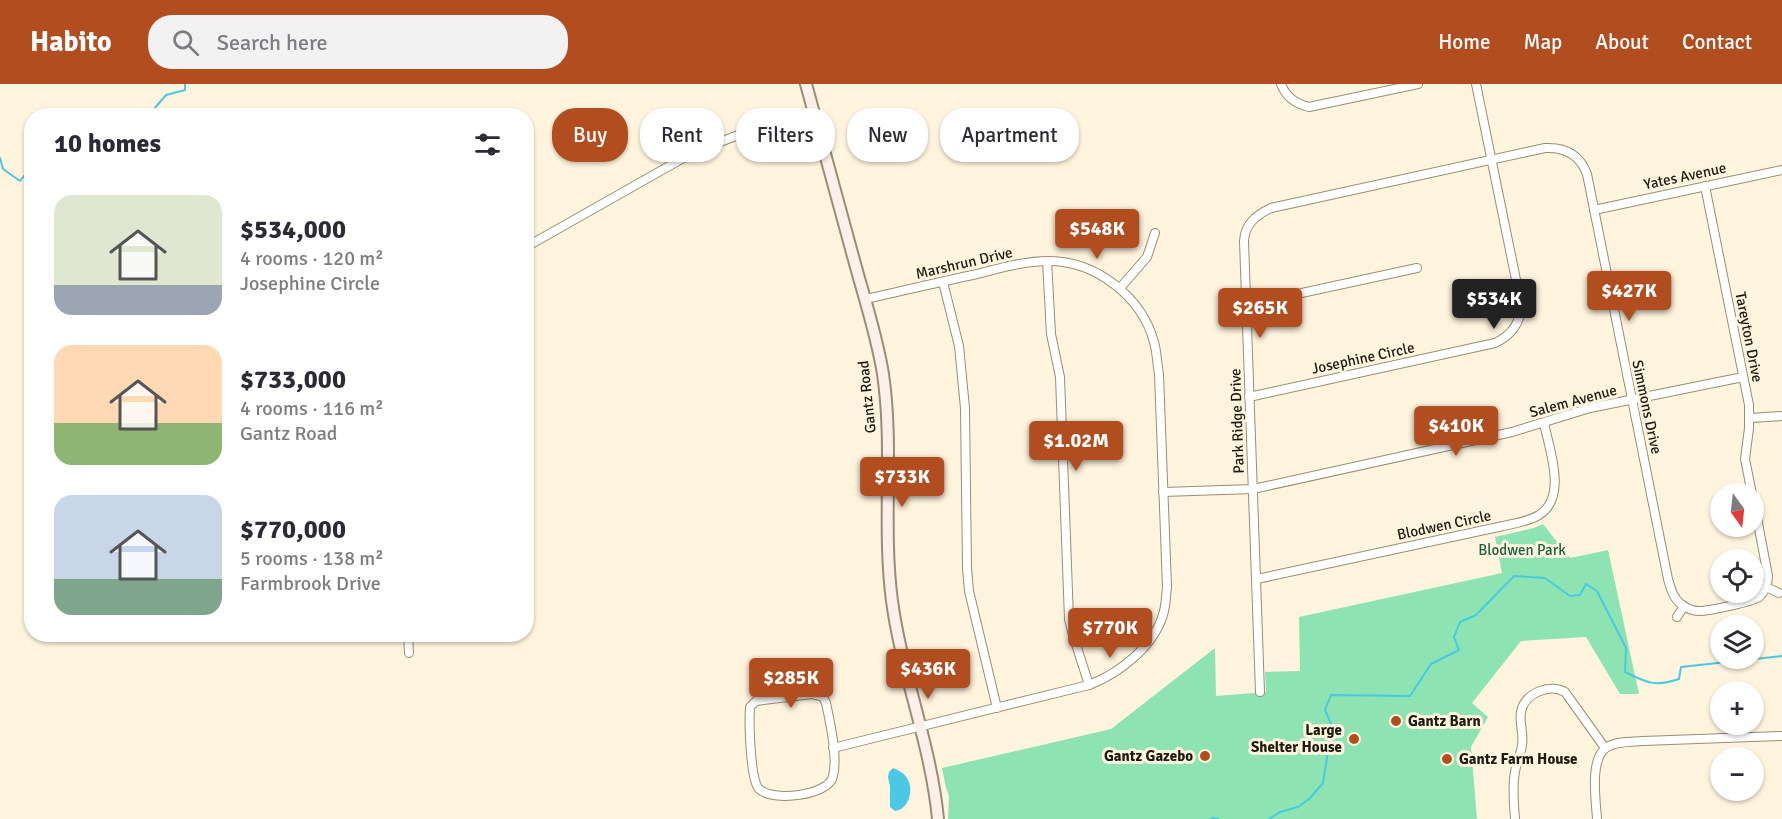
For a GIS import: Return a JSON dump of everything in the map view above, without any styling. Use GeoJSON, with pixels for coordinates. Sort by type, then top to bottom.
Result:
{"type":"FeatureCollection","features":[{"type":"Feature","properties":{"kind":"main road","name":"Gantz Road"},"geometry":{"type":"LineString","coordinates":[[806,84],[813,108]]}},
{"type":"Feature","properties":{"kind":"main road","name":"Gantz Road"},"geometry":{"type":"LineString","coordinates":[[827,162],[881,364],[886,406],[887,536],[892,601],[901,650],[932,778],[938,819]]}},
{"type":"Feature","properties":{"kind":"street"},"geometry":{"type":"LineString","coordinates":[[1281,84],[1295,102],[1309,106],[1418,84]]}},
{"type":"Feature","properties":{"kind":"street","name":"Josephine Circle"},"geometry":{"type":"LineString","coordinates":[[1249,397],[1495,343],[1509,335],[1519,321],[1521,304],[1476,84]]}},
{"type":"Feature","properties":{"kind":"street"},"geometry":{"type":"LineString","coordinates":[[534,242],[694,152],[736,136]]}},
{"type":"Feature","properties":{"kind":"street","name":"Simmons Drive"},"geometry":{"type":"LineString","coordinates":[[1492,160],[1545,148],[1558,148],[1571,153],[1584,168],[1668,579],[1675,598],[1684,606]]}},
{"type":"Feature","properties":{"kind":"street","name":"Park Ridge Drive"},"geometry":{"type":"LineString","coordinates":[[1260,692],[1244,235],[1250,222],[1271,208],[1492,160]]}},
{"type":"Feature","properties":{"kind":"street","name":"Yates Avenue"},"geometry":{"type":"LineString","coordinates":[[1594,210],[1782,170]]}},
{"type":"Feature","properties":{"kind":"street","name":"Tareyton Drive"},"geometry":{"type":"LineString","coordinates":[[1705,186],[1749,405],[1750,418],[1745,459],[1750,483]]}},
{"type":"Feature","properties":{"kind":"street"},"geometry":{"type":"LineString","coordinates":[[1120,288],[1147,257],[1155,233]]}},
{"type":"Feature","properties":{"kind":"street"},"geometry":{"type":"LineString","coordinates":[[1047,261],[1051,334],[1060,377],[1069,619],[1089,685]]}},
{"type":"Feature","properties":{"kind":"street","name":"Marshrun Drive"},"geometry":{"type":"LineString","coordinates":[[833,748],[1102,680],[1135,656],[1154,634],[1164,612],[1167,587],[1159,374],[1154,342],[1142,315],[1120,288],[1084,268],[1047,261],[1016,265],[865,299]]}},
{"type":"Feature","properties":{"kind":"street"},"geometry":{"type":"LineString","coordinates":[[1246,305],[1417,268]]}},
{"type":"Feature","properties":{"kind":"street"},"geometry":{"type":"LineString","coordinates":[[943,282],[959,346],[965,408],[969,591],[997,708]]}},
{"type":"Feature","properties":{"kind":"street","name":"Salem Avenue"},"geometry":{"type":"LineString","coordinates":[[1162,492],[1253,489],[1512,432],[1575,412],[1743,378]]}},
{"type":"Feature","properties":{"kind":"street"},"geometry":{"type":"LineString","coordinates":[[1750,418],[1782,416]]}},
{"type":"Feature","properties":{"kind":"street","name":"Blodwen Circle"},"geometry":{"type":"LineString","coordinates":[[1257,579],[1503,526],[1538,516],[1553,500],[1556,488],[1544,423]]}},
{"type":"Feature","properties":{"kind":"street"},"geometry":{"type":"LineString","coordinates":[[1677,618],[1684,606],[1698,611],[1746,602],[1758,597],[1766,587],[1768,576],[1761,537]]}},
{"type":"Feature","properties":{"kind":"street"},"geometry":{"type":"LineString","coordinates":[[1766,587],[1779,593]]}},
{"type":"Feature","properties":{"kind":"street"},"geometry":{"type":"LineString","coordinates":[[408,642],[409,653]]}},
{"type":"Feature","properties":{"kind":"street"},"geometry":{"type":"LineString","coordinates":[[1515,819],[1515,771],[1523,733],[1520,714],[1522,706],[1528,700],[1546,688],[1559,688],[1566,692],[1605,748]]}},
{"type":"Feature","properties":{"kind":"street"},"geometry":{"type":"LineString","coordinates":[[812,694],[823,697],[833,748],[834,775],[831,782],[824,788],[796,796],[770,795],[758,789],[755,783],[751,750],[749,716],[752,704],[756,700],[812,694]]}},
{"type":"Feature","properties":{"kind":"street"},"geometry":{"type":"LineString","coordinates":[[1597,819],[1596,767],[1605,748],[1621,742],[1782,736]]}},
{"type":"Feature","properties":{"kind":"green space","name":"Blodwen Park"},"geometry":{"type":"Polygon","coordinates":[[[1543,524],[1570,558],[1608,550],[1639,694],[1620,694],[1586,637],[1521,641],[1472,703],[1488,717],[1471,747],[1477,819],[948,819],[949,796],[942,768],[1111,729],[1215,648],[1216,696],[1266,692],[1265,672],[1300,671],[1299,617],[1502,573],[1495,537],[1543,524]]]}},
{"type":"Feature","properties":{"kind":"water"},"geometry":{"type":"Polygon","coordinates":[[[893,768],[906,776],[910,784],[909,799],[900,810],[895,811],[890,807],[888,777],[893,768]]]}},
{"type":"Feature","properties":{"kind":"waterway"},"geometry":{"type":"LineString","coordinates":[[155,108],[166,95],[185,90],[185,84]]}},
{"type":"Feature","properties":{"kind":"waterway"},"geometry":{"type":"LineString","coordinates":[[0,158],[3,169],[20,181],[24,176]]}},
{"type":"Feature","properties":{"kind":"waterway"},"geometry":{"type":"LineString","coordinates":[[1269,819],[1280,812],[1298,807],[1310,798],[1323,783],[1332,726],[1325,710],[1331,695],[1410,696],[1431,664],[1459,650],[1454,637],[1460,622],[1476,615],[1514,576],[1545,578],[1570,596],[1580,595],[1586,584],[1597,591],[1626,648],[1625,672],[1645,681],[1664,683],[1679,679],[1681,667],[1782,656]]}},
{"type":"Feature","properties":{"kind":"waterway"},"geometry":{"type":"LineString","coordinates":[[1211,819],[1218,819]]}},
{"type":"Feature","properties":{"kind":"place","name":"Gantz Barn"},"geometry":{"type":"Point","coordinates":[1396,721]}},
{"type":"Feature","properties":{"kind":"place","name":"Large Shelter House"},"geometry":{"type":"Point","coordinates":[1354,739]}},
{"type":"Feature","properties":{"kind":"place","name":"Gantz Gazebo"},"geometry":{"type":"Point","coordinates":[1205,756]}},
{"type":"Feature","properties":{"kind":"place","name":"Gantz Farm House"},"geometry":{"type":"Point","coordinates":[1447,759]}}]}
